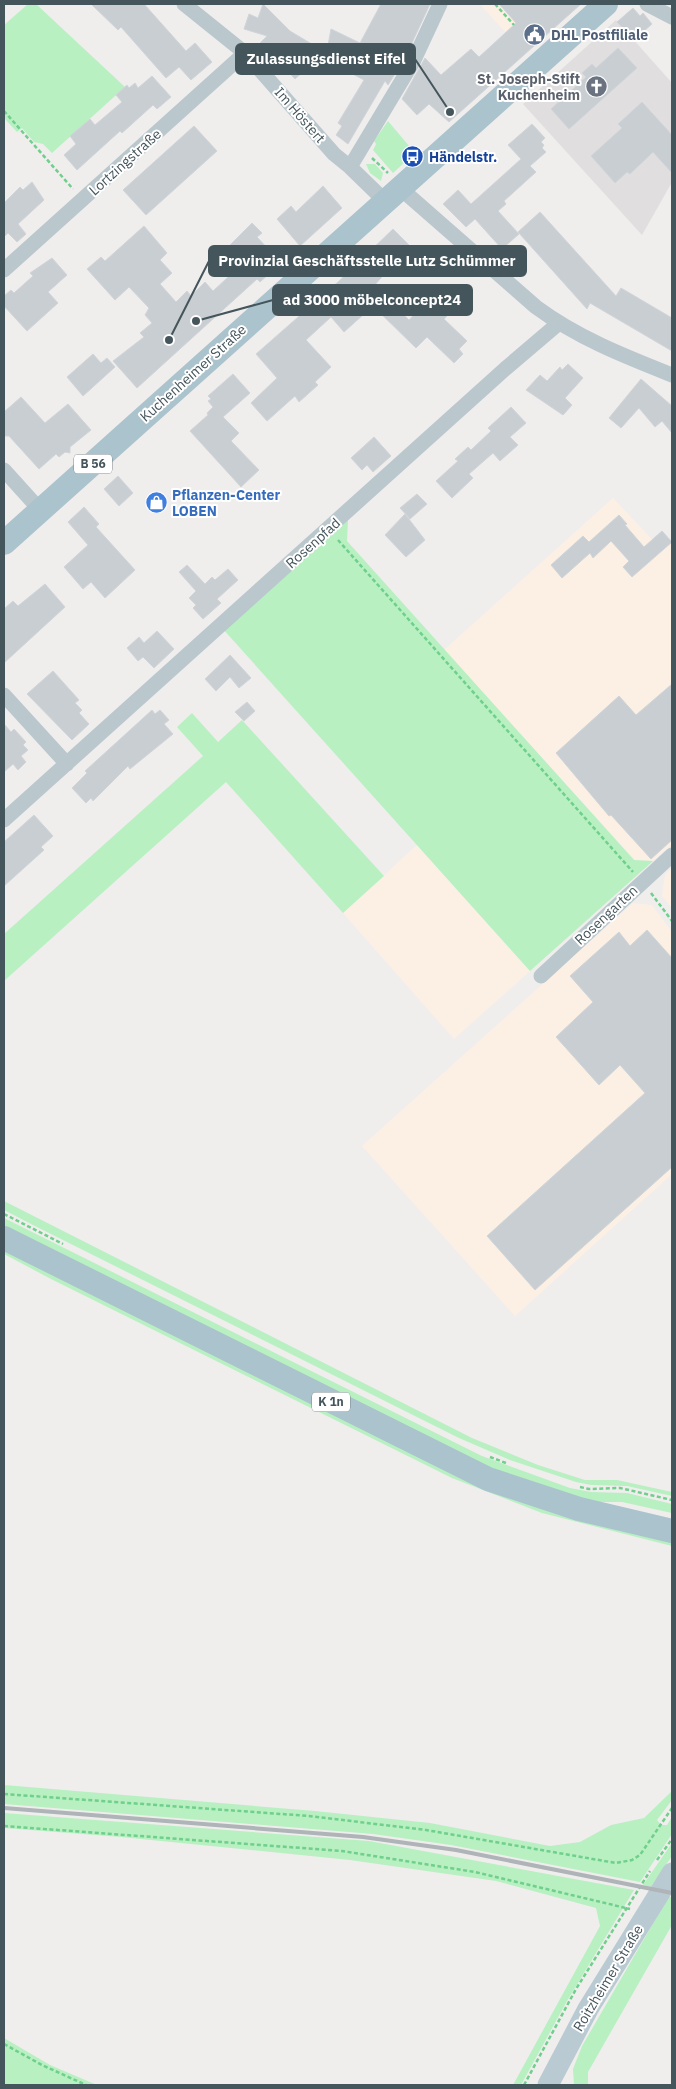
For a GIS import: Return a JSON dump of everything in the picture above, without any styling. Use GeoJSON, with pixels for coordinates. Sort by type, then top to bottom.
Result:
{"type":"FeatureCollection","features":[{"type":"Feature","properties":{"kind":"main road","name":"Kuchenheimer Straße"},"geometry":{"type":"LineString","coordinates":[[4,543],[606,4]]}},
{"type":"Feature","properties":{"kind":"main road","name":"K 1n"},"geometry":{"type":"LineString","coordinates":[[4,1238],[480,1476],[541,1498],[672,1531]]}},
{"type":"Feature","properties":{"kind":"main road"},"geometry":{"type":"LineString","coordinates":[[591,1512],[606,1506],[616,1505],[672,1518]]}},
{"type":"Feature","properties":{"kind":"street","name":"Im Höstert"},"geometry":{"type":"LineString","coordinates":[[184,4],[245,53],[334,154],[350,167],[393,194],[559,324],[603,347],[672,375]]}},
{"type":"Feature","properties":{"kind":"street"},"geometry":{"type":"LineString","coordinates":[[350,167],[413,62],[440,4]]}},
{"type":"Feature","properties":{"kind":"street"},"geometry":{"type":"LineString","coordinates":[[647,4],[672,17]]}},
{"type":"Feature","properties":{"kind":"street","name":"Lortzingstraße"},"geometry":{"type":"LineString","coordinates":[[4,270],[245,53]]}},
{"type":"Feature","properties":{"kind":"street","name":"Rosenpfad"},"geometry":{"type":"LineString","coordinates":[[4,820],[498,375],[559,324]]}},
{"type":"Feature","properties":{"kind":"street"},"geometry":{"type":"LineString","coordinates":[[4,470],[41,510]]}},
{"type":"Feature","properties":{"kind":"street"},"geometry":{"type":"LineString","coordinates":[[4,695],[67,764]]}},
{"type":"Feature","properties":{"kind":"street","name":"Rosengarten"},"geometry":{"type":"LineString","coordinates":[[541,976],[672,855]]}},
{"type":"Feature","properties":{"kind":"street","name":"Roitzheimer Straße"},"geometry":{"type":"LineString","coordinates":[[549,2085],[588,2009],[672,1873]]}},
{"type":"Feature","properties":{"kind":"path"},"geometry":{"type":"LineString","coordinates":[[495,4],[514,24]]}},
{"type":"Feature","properties":{"kind":"path"},"geometry":{"type":"LineString","coordinates":[[4,111],[83,200]]}},
{"type":"Feature","properties":{"kind":"path"},"geometry":{"type":"LineString","coordinates":[[359,150],[378,161],[388,172],[393,194]]}},
{"type":"Feature","properties":{"kind":"path"},"geometry":{"type":"LineString","coordinates":[[329,529],[642,882],[672,921]]}},
{"type":"Feature","properties":{"kind":"path"},"geometry":{"type":"LineString","coordinates":[[4,1214],[69,1247]]}},
{"type":"Feature","properties":{"kind":"path"},"geometry":{"type":"LineString","coordinates":[[484,1454],[510,1464]]}},
{"type":"Feature","properties":{"kind":"path"},"geometry":{"type":"LineString","coordinates":[[579,1487],[589,1489],[620,1488],[672,1500]]}},
{"type":"Feature","properties":{"kind":"path"},"geometry":{"type":"LineString","coordinates":[[4,1794],[309,1816],[426,1830],[616,1863],[632,1860],[640,1855],[672,1808]]}},
{"type":"Feature","properties":{"kind":"path"},"geometry":{"type":"LineString","coordinates":[[4,1826],[342,1851],[476,1872],[625,1908]]}},
{"type":"Feature","properties":{"kind":"path"},"geometry":{"type":"LineString","coordinates":[[4,2044],[42,2065],[86,2085]]}},
{"type":"Feature","properties":{"kind":"shaded area"},"geometry":{"type":"Polygon","coordinates":[[[480,4],[581,4],[525,54],[480,4]]]}},
{"type":"Feature","properties":{"kind":"shaded area"},"geometry":{"type":"Polygon","coordinates":[[[616,20],[672,83],[672,182],[642,235],[523,104],[616,20]]]}},
{"type":"Feature","properties":{"kind":"shaded area"},"geometry":{"type":"Polygon","coordinates":[[[613,498],[662,550],[672,541],[672,844],[653,861],[635,860],[444,650],[613,498]]]}},
{"type":"Feature","properties":{"kind":"shaded area"},"geometry":{"type":"Polygon","coordinates":[[[417,845],[530,971],[454,1039],[343,913],[417,845]]]}},
{"type":"Feature","properties":{"kind":"shaded area"},"geometry":{"type":"Polygon","coordinates":[[[672,868],[672,908],[662,896],[665,875],[672,868]]]}},
{"type":"Feature","properties":{"kind":"shaded area"},"geometry":{"type":"Polygon","coordinates":[[[633,903],[652,905],[672,932],[672,1174],[515,1316],[362,1146],[633,903]]]}},
{"type":"Feature","properties":{"kind":"green space"},"geometry":{"type":"Polygon","coordinates":[[[28,4],[36,4],[125,87],[52,153],[43,144],[34,142],[22,128],[17,132],[4,118],[4,25],[28,4]]]}},
{"type":"Feature","properties":{"kind":"green space"},"geometry":{"type":"Polygon","coordinates":[[[388,121],[415,153],[393,173],[373,150],[376,144],[374,141],[388,121]]]}},
{"type":"Feature","properties":{"kind":"green space"},"geometry":{"type":"Polygon","coordinates":[[[366,164],[375,164],[383,173],[381,181],[370,173],[366,164]]]}},
{"type":"Feature","properties":{"kind":"green space"},"geometry":{"type":"Polygon","coordinates":[[[348,520],[347,541],[634,860],[653,861],[530,971],[222,628],[348,520]]]}},
{"type":"Feature","properties":{"kind":"green space"},"geometry":{"type":"Polygon","coordinates":[[[192,713],[218,742],[242,720],[384,876],[343,913],[226,782],[4,981],[4,934],[203,756],[177,727],[192,713]]]}},
{"type":"Feature","properties":{"kind":"green space"},"geometry":{"type":"Polygon","coordinates":[[[4,1201],[472,1438],[538,1465],[585,1480],[617,1480],[672,1492],[672,1496],[627,1486],[591,1485],[576,1482],[510,1460],[459,1438],[4,1210],[4,1201]]]}},
{"type":"Feature","properties":{"kind":"green space"},"geometry":{"type":"Polygon","coordinates":[[[4,1218],[482,1456],[570,1488],[591,1492],[627,1493],[672,1504],[672,1513],[622,1502],[589,1502],[499,1473],[4,1228],[4,1218]]]}},
{"type":"Feature","properties":{"kind":"green space"},"geometry":{"type":"Polygon","coordinates":[[[4,1248],[335,1414],[672,1541],[672,1546],[542,1513],[452,1478],[51,1279],[4,1254],[4,1248]]]}},
{"type":"Feature","properties":{"kind":"green space"},"geometry":{"type":"Polygon","coordinates":[[[4,1785],[315,1811],[430,1823],[550,1846],[580,1842],[611,1825],[644,1818],[672,1791],[672,1800],[657,1820],[661,1825],[667,1825],[672,1817],[672,1834],[640,1882],[451,1845],[373,1834],[4,1804],[4,1785]]]}},
{"type":"Feature","properties":{"kind":"green space"},"geometry":{"type":"Polygon","coordinates":[[[4,1813],[369,1841],[634,1890],[567,2001],[521,2085],[513,2085],[600,1926],[596,1908],[496,1881],[350,1860],[121,1837],[4,1828],[4,1813]]]}},
{"type":"Feature","properties":{"kind":"green space"},"geometry":{"type":"Polygon","coordinates":[[[672,1843],[672,1856],[651,1887],[643,1885],[672,1843]]]}},
{"type":"Feature","properties":{"kind":"green space"},"geometry":{"type":"Polygon","coordinates":[[[669,1896],[672,1898],[672,1925],[588,2072],[588,2085],[574,2085],[573,2069],[582,2046],[669,1896]]]}},
{"type":"Feature","properties":{"kind":"green space"},"geometry":{"type":"Polygon","coordinates":[[[4,2038],[50,2065],[97,2085],[4,2085],[4,2038]]]}},
{"type":"Feature","properties":{"kind":"building"},"geometry":{"type":"Polygon","coordinates":[[[91,4],[144,4],[186,51],[195,43],[212,62],[191,80],[179,67],[166,78],[121,27],[118,30],[91,4]]]}},
{"type":"Feature","properties":{"kind":"building"},"geometry":{"type":"Polygon","coordinates":[[[263,4],[290,31],[325,52],[295,79],[272,54],[269,56],[258,45],[267,36],[244,29],[249,14],[258,18],[263,4]]]}},
{"type":"Feature","properties":{"kind":"building"},"geometry":{"type":"Polygon","coordinates":[[[381,4],[430,4],[405,58],[388,85],[385,81],[348,144],[336,135],[342,126],[338,123],[364,80],[347,71],[351,65],[349,63],[327,51],[331,29],[360,43],[381,4]]]}},
{"type":"Feature","properties":{"kind":"building"},"geometry":{"type":"Polygon","coordinates":[[[499,4],[581,4],[449,122],[429,104],[417,115],[402,99],[425,58],[441,75],[471,49],[479,57],[516,23],[499,4]]]}},
{"type":"Feature","properties":{"kind":"building"},"geometry":{"type":"Polygon","coordinates":[[[633,8],[640,16],[643,13],[652,24],[634,40],[617,22],[633,8]]]}},
{"type":"Feature","properties":{"kind":"building","name":"St. Joseph-Stift Kuchenheim"},"geometry":{"type":"Polygon","coordinates":[[[618,48],[637,68],[569,129],[551,109],[586,77],[582,73],[592,64],[596,68],[618,48]]]}},
{"type":"Feature","properties":{"kind":"building"},"geometry":{"type":"Polygon","coordinates":[[[152,76],[171,97],[157,109],[153,105],[122,133],[120,131],[77,170],[64,155],[76,144],[70,136],[90,119],[95,125],[122,102],[116,95],[127,85],[129,88],[135,83],[138,88],[152,76]]]}},
{"type":"Feature","properties":{"kind":"building"},"geometry":{"type":"Polygon","coordinates":[[[642,102],[672,135],[672,173],[653,152],[630,174],[627,172],[615,183],[591,156],[622,128],[618,124],[642,102]]]}},
{"type":"Feature","properties":{"kind":"building"},"geometry":{"type":"Polygon","coordinates":[[[532,124],[545,138],[541,142],[544,145],[542,148],[546,152],[530,166],[536,172],[504,201],[506,204],[498,211],[519,234],[502,249],[475,219],[466,227],[443,204],[458,190],[471,204],[521,159],[508,145],[532,124]]]}},
{"type":"Feature","properties":{"kind":"building"},"geometry":{"type":"Polygon","coordinates":[[[194,126],[217,151],[146,215],[123,190],[194,126]]]}},
{"type":"Feature","properties":{"kind":"building"},"geometry":{"type":"Polygon","coordinates":[[[32,182],[44,200],[18,224],[26,234],[17,242],[8,233],[4,237],[4,203],[20,187],[23,190],[32,182]]]}},
{"type":"Feature","properties":{"kind":"building"},"geometry":{"type":"Polygon","coordinates":[[[323,186],[342,208],[300,246],[277,219],[291,206],[296,212],[323,186]]]}},
{"type":"Feature","properties":{"kind":"building"},"geometry":{"type":"Polygon","coordinates":[[[540,212],[616,296],[621,288],[672,318],[672,351],[590,303],[587,309],[518,232],[540,212]]]}},
{"type":"Feature","properties":{"kind":"building"},"geometry":{"type":"Polygon","coordinates":[[[252,223],[262,233],[257,237],[281,263],[260,282],[257,279],[137,388],[113,361],[144,337],[140,333],[152,323],[145,315],[149,308],[129,287],[115,300],[87,269],[101,257],[105,261],[144,226],[167,253],[160,260],[172,273],[160,284],[176,302],[187,291],[191,296],[205,282],[213,291],[239,267],[224,251],[252,223]]]}},
{"type":"Feature","properties":{"kind":"building"},"geometry":{"type":"Polygon","coordinates":[[[393,229],[409,245],[374,286],[409,320],[436,291],[455,308],[444,319],[467,341],[459,349],[463,354],[454,363],[427,337],[416,348],[373,306],[344,332],[331,317],[306,340],[331,367],[315,382],[318,385],[299,402],[295,396],[267,421],[251,403],[277,378],[256,354],[338,282],[393,229]]]}},
{"type":"Feature","properties":{"kind":"building"},"geometry":{"type":"Polygon","coordinates":[[[52,258],[67,275],[48,292],[58,303],[27,331],[4,306],[4,296],[11,290],[14,293],[33,276],[30,273],[52,258]]]}},
{"type":"Feature","properties":{"kind":"building"},"geometry":{"type":"Polygon","coordinates":[[[93,354],[101,363],[107,358],[115,367],[83,396],[67,377],[93,354]]]}},
{"type":"Feature","properties":{"kind":"building"},"geometry":{"type":"Polygon","coordinates":[[[568,364],[583,378],[565,398],[572,405],[563,415],[526,390],[540,375],[547,381],[560,367],[562,370],[568,364]]]}},
{"type":"Feature","properties":{"kind":"building"},"geometry":{"type":"Polygon","coordinates":[[[233,374],[250,393],[223,417],[239,433],[231,441],[259,470],[241,487],[190,431],[208,415],[207,413],[213,407],[208,401],[211,399],[208,396],[233,374]]]}},
{"type":"Feature","properties":{"kind":"building"},"geometry":{"type":"Polygon","coordinates":[[[641,379],[672,406],[672,433],[662,421],[655,427],[639,408],[621,428],[609,418],[641,379]]]}},
{"type":"Feature","properties":{"kind":"building"},"geometry":{"type":"Polygon","coordinates":[[[21,397],[45,423],[68,404],[91,430],[70,447],[70,453],[65,452],[59,457],[56,454],[39,469],[9,436],[4,436],[4,412],[21,397]]]}},
{"type":"Feature","properties":{"kind":"building"},"geometry":{"type":"Polygon","coordinates":[[[511,407],[526,423],[510,437],[518,445],[500,461],[493,453],[469,474],[473,478],[452,498],[436,481],[458,461],[455,459],[468,447],[471,450],[491,431],[488,428],[511,407]]]}},
{"type":"Feature","properties":{"kind":"building"},"geometry":{"type":"Polygon","coordinates":[[[374,437],[391,456],[373,472],[367,465],[362,470],[351,458],[374,437]]]}},
{"type":"Feature","properties":{"kind":"building"},"geometry":{"type":"Polygon","coordinates":[[[118,476],[133,493],[119,506],[104,489],[118,476]]]}},
{"type":"Feature","properties":{"kind":"building"},"geometry":{"type":"Polygon","coordinates":[[[417,494],[427,504],[410,519],[400,508],[417,494]]]}},
{"type":"Feature","properties":{"kind":"building"},"geometry":{"type":"Polygon","coordinates":[[[84,507],[99,524],[96,527],[135,570],[105,598],[91,582],[83,589],[64,567],[88,545],[68,522],[84,507]]]}},
{"type":"Feature","properties":{"kind":"building"},"geometry":{"type":"Polygon","coordinates":[[[405,514],[425,540],[406,557],[385,535],[405,514]]]}},
{"type":"Feature","properties":{"kind":"building"},"geometry":{"type":"Polygon","coordinates":[[[619,515],[644,547],[662,531],[672,542],[632,577],[623,567],[629,561],[611,541],[593,558],[590,553],[562,578],[551,565],[583,536],[589,542],[619,515]]]}},
{"type":"Feature","properties":{"kind":"building"},"geometry":{"type":"Polygon","coordinates":[[[187,565],[205,584],[212,577],[215,580],[228,569],[238,580],[217,599],[221,603],[203,619],[193,608],[196,605],[189,598],[196,591],[179,572],[187,565]]]}},
{"type":"Feature","properties":{"kind":"building"},"geometry":{"type":"Polygon","coordinates":[[[45,584],[65,607],[4,663],[4,609],[13,601],[18,606],[45,584]]]}},
{"type":"Feature","properties":{"kind":"building"},"geometry":{"type":"Polygon","coordinates":[[[157,631],[174,649],[154,668],[143,657],[138,661],[127,648],[139,637],[144,643],[157,631]]]}},
{"type":"Feature","properties":{"kind":"building"},"geometry":{"type":"Polygon","coordinates":[[[230,655],[251,678],[239,688],[230,677],[216,691],[205,679],[230,655]]]}},
{"type":"Feature","properties":{"kind":"building"},"geometry":{"type":"Polygon","coordinates":[[[53,671],[79,700],[75,703],[82,710],[79,713],[89,724],[72,740],[27,694],[53,671]]]}},
{"type":"Feature","properties":{"kind":"building"},"geometry":{"type":"Polygon","coordinates":[[[672,684],[672,840],[651,859],[611,815],[609,816],[556,753],[619,696],[636,715],[672,684]]]}},
{"type":"Feature","properties":{"kind":"building"},"geometry":{"type":"Polygon","coordinates":[[[247,702],[255,711],[244,721],[235,712],[247,702]]]}},
{"type":"Feature","properties":{"kind":"building"},"geometry":{"type":"Polygon","coordinates":[[[152,710],[155,714],[160,710],[169,720],[164,724],[173,734],[130,769],[128,766],[93,801],[91,798],[86,803],[72,788],[87,773],[85,771],[152,710]]]}},
{"type":"Feature","properties":{"kind":"building"},"geometry":{"type":"Polygon","coordinates":[[[4,724],[11,732],[14,729],[26,742],[23,745],[28,750],[21,756],[26,762],[18,770],[13,764],[4,772],[4,724]]]}},
{"type":"Feature","properties":{"kind":"building"},"geometry":{"type":"Polygon","coordinates":[[[34,815],[53,836],[41,847],[44,850],[4,886],[4,842],[34,815]]]}},
{"type":"Feature","properties":{"kind":"building"},"geometry":{"type":"Polygon","coordinates":[[[647,930],[672,958],[672,1167],[535,1290],[487,1236],[645,1093],[620,1065],[599,1085],[556,1037],[593,1002],[570,976],[619,932],[630,946],[647,930]]]}},
{"type":"Feature","properties":{"kind":"railway"},"geometry":{"type":"LineString","coordinates":[[4,1808],[363,1837],[456,1850],[672,1893]]}},
{"type":"Feature","properties":{"kind":"place","name":"DHL Postfiliale"},"geometry":{"type":"Point","coordinates":[535,35]}},
{"type":"Feature","properties":{"kind":"place","name":"St. Joseph-Stift Kuchenheim"},"geometry":{"type":"Point","coordinates":[596,87]}},
{"type":"Feature","properties":{"kind":"place","name":"Zulassungsdienst Eifel"},"geometry":{"type":"Point","coordinates":[450,112]}},
{"type":"Feature","properties":{"kind":"place","name":"Händelstr."},"geometry":{"type":"Point","coordinates":[413,157]}},
{"type":"Feature","properties":{"kind":"place","name":"ad 3000 möbelconcept24"},"geometry":{"type":"Point","coordinates":[196,321]}},
{"type":"Feature","properties":{"kind":"place","name":"Provinzial Geschäftsstelle Lutz Schümmer"},"geometry":{"type":"Point","coordinates":[169,340]}},
{"type":"Feature","properties":{"kind":"place","name":"Pflanzen-Center LOBEN"},"geometry":{"type":"Point","coordinates":[156,503]}}]}
